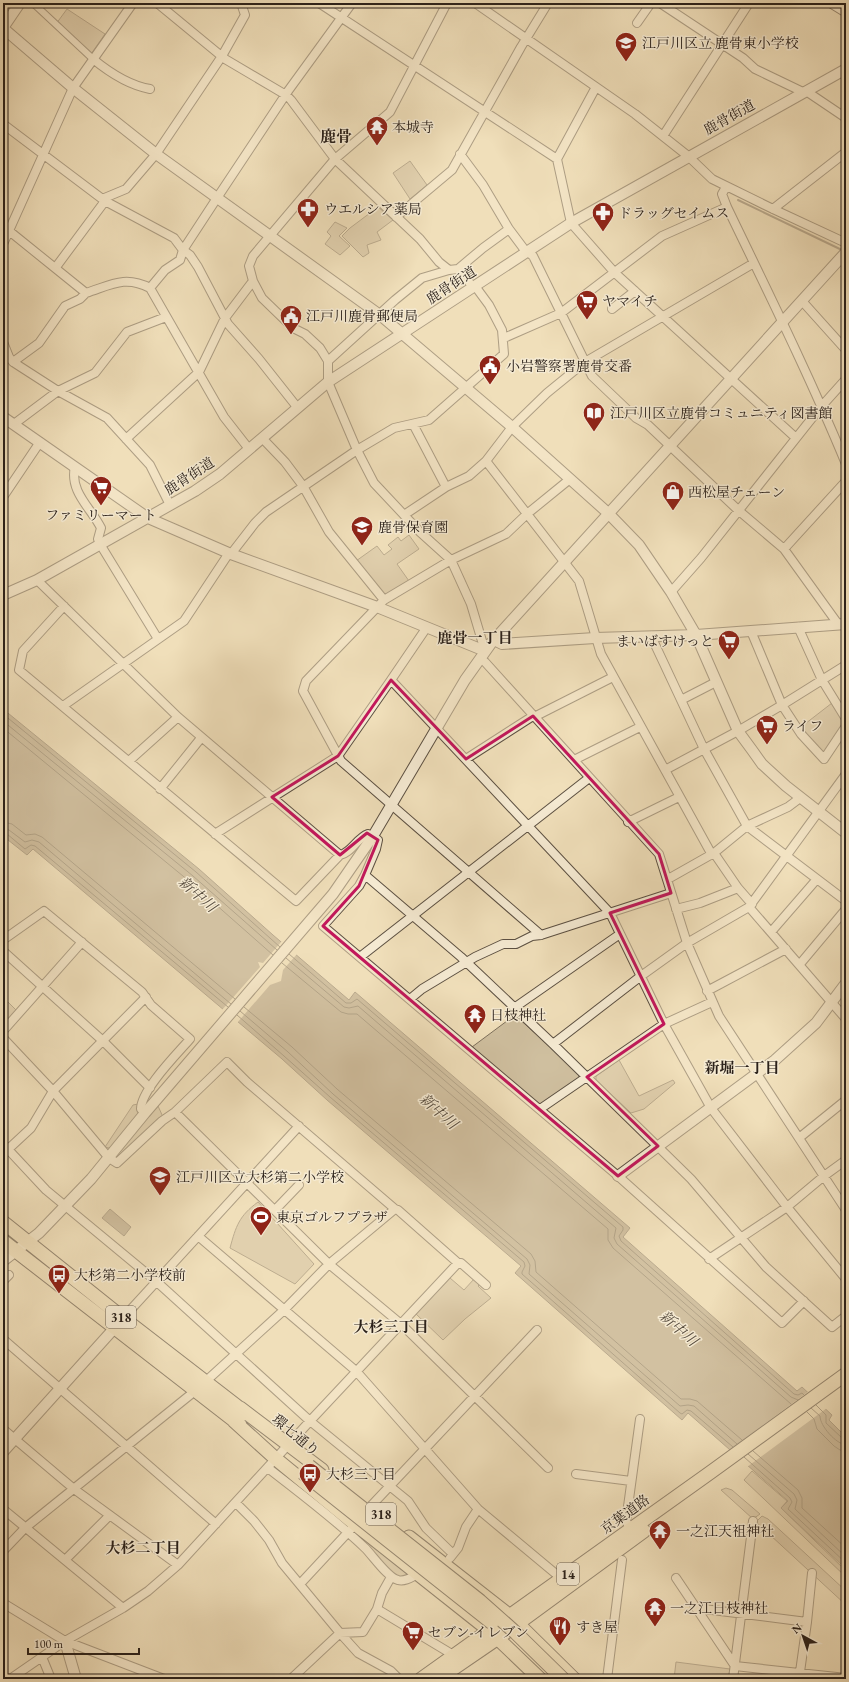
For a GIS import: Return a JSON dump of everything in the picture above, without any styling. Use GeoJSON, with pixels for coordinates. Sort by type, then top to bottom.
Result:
{"type":"FeatureCollection","features":[{"type":"Feature","properties":{"kind":"main road","name":"318"},"geometry":{"type":"LineString","coordinates":[[3,1222],[29,1243],[195,1391],[280,1455],[370,1507],[514,1620],[574,1679]]}},
{"type":"Feature","properties":{"kind":"main road","name":"318"},"geometry":{"type":"LineString","coordinates":[[3,1241],[16,1252],[205,1382],[240,1408],[280,1455]]}},
{"type":"Feature","properties":{"kind":"main road","name":"京葉道路"},"geometry":{"type":"LineString","coordinates":[[421,1679],[455,1656],[494,1634],[514,1620],[831,1391],[846,1374]]}},
{"type":"Feature","properties":{"kind":"main road","name":"京葉道路"},"geometry":{"type":"LineString","coordinates":[[831,1391],[846,1385]]}},
{"type":"Feature","properties":{"kind":"main road","name":"環七通り"},"geometry":{"type":"LineString","coordinates":[[280,1455],[306,1470],[480,1600],[563,1679]]}},
{"type":"Feature","properties":{"kind":"main road"},"geometry":{"type":"LineString","coordinates":[[280,1455],[352,1528],[418,1574],[494,1634],[540,1679]]}},
{"type":"Feature","properties":{"kind":"main road","name":"環七通り"},"geometry":{"type":"LineString","coordinates":[[306,1470],[487,1618],[552,1679]]}},
{"type":"Feature","properties":{"kind":"main road","name":"京葉道路"},"geometry":{"type":"LineString","coordinates":[[514,1620],[562,1579],[631,1530],[718,1472]]}},
{"type":"Feature","properties":{"kind":"main road","name":"京葉道路"},"geometry":{"type":"LineString","coordinates":[[446,1677],[494,1634]]}},
{"type":"Feature","properties":{"kind":"street"},"geometry":{"type":"LineString","coordinates":[[20,3],[3,28],[73,88],[156,154],[380,315],[512,427],[608,513],[639,545],[671,592],[696,635],[738,731],[762,764],[800,798],[846,833]]}},
{"type":"Feature","properties":{"kind":"street"},"geometry":{"type":"LineString","coordinates":[[33,3],[107,71],[137,87],[150,89]]}},
{"type":"Feature","properties":{"kind":"street"},"geometry":{"type":"LineString","coordinates":[[3,244],[6,228],[44,154],[73,88],[133,3]]}},
{"type":"Feature","properties":{"kind":"street"},"geometry":{"type":"LineString","coordinates":[[63,706],[184,621],[230,554],[266,512],[357,450],[394,428],[429,420],[504,354],[504,338],[502,330],[489,305],[474,287],[396,217],[335,159],[291,100],[286,95],[222,56],[157,3]]}},
{"type":"Feature","properties":{"kind":"street"},"geometry":{"type":"LineString","coordinates":[[56,267],[103,200],[126,189],[156,154],[222,56],[245,16],[241,3]]}},
{"type":"Feature","properties":{"kind":"street"},"geometry":{"type":"LineString","coordinates":[[319,3],[556,160]]}},
{"type":"Feature","properties":{"kind":"street"},"geometry":{"type":"LineString","coordinates":[[150,288],[165,270],[180,260],[183,250],[217,198],[286,95],[352,3]]}},
{"type":"Feature","properties":{"kind":"street"},"geometry":{"type":"LineString","coordinates":[[447,3],[390,112],[335,159],[253,256],[248,266],[253,281],[262,298],[293,328],[305,334],[320,348],[328,361],[328,382],[357,450],[374,483],[420,532],[451,560],[471,604],[482,655],[485,662],[628,822],[659,854],[687,943],[712,1002],[728,1033],[846,1210]]}},
{"type":"Feature","properties":{"kind":"street"},"geometry":{"type":"LineString","coordinates":[[475,3],[596,87],[663,136],[688,156],[712,179],[772,209],[846,242]]}},
{"type":"Feature","properties":{"kind":"street"},"geometry":{"type":"LineString","coordinates":[[396,217],[452,170],[484,111],[548,3]]}},
{"type":"Feature","properties":{"kind":"street"},"geometry":{"type":"LineString","coordinates":[[637,23],[651,3]]}},
{"type":"Feature","properties":{"kind":"street"},"geometry":{"type":"LineString","coordinates":[[660,3],[743,58],[755,69],[804,91],[846,118]]}},
{"type":"Feature","properties":{"kind":"street"},"geometry":{"type":"LineString","coordinates":[[663,136],[749,3]]}},
{"type":"Feature","properties":{"kind":"street","name":"鹿骨街道"},"geometry":{"type":"LineString","coordinates":[[3,595],[37,580],[148,518],[220,474],[328,382],[529,252],[570,223],[804,91],[846,69]]}},
{"type":"Feature","properties":{"kind":"street"},"geometry":{"type":"LineString","coordinates":[[596,87],[556,160],[570,223],[615,273],[796,438]]}},
{"type":"Feature","properties":{"kind":"street"},"geometry":{"type":"LineString","coordinates":[[3,124],[103,200],[174,238],[183,250],[190,255],[198,267],[228,324],[259,359],[297,407]]}},
{"type":"Feature","properties":{"kind":"street"},"geometry":{"type":"LineString","coordinates":[[772,209],[846,152]]}},
{"type":"Feature","properties":{"kind":"street"},"geometry":{"type":"LineString","coordinates":[[460,154],[483,185],[524,249],[533,256],[592,376],[636,418],[648,425],[738,510],[784,549],[842,624]]}},
{"type":"Feature","properties":{"kind":"street"},"geometry":{"type":"LineString","coordinates":[[726,187],[722,194],[727,207],[783,321],[822,406],[846,464]]}},
{"type":"Feature","properties":{"kind":"street"},"geometry":{"type":"LineString","coordinates":[[504,338],[561,313],[662,236],[727,207]]}},
{"type":"Feature","properties":{"kind":"street"},"geometry":{"type":"LineString","coordinates":[[6,228],[56,267],[86,293]]}},
{"type":"Feature","properties":{"kind":"street"},"geometry":{"type":"LineString","coordinates":[[328,361],[395,300],[422,278],[453,269],[510,229]]}},
{"type":"Feature","properties":{"kind":"street"},"geometry":{"type":"LineString","coordinates":[[3,1261],[29,1243],[67,1206],[345,878],[373,836],[482,655],[494,640],[608,513],[670,447],[730,378],[846,252]]}},
{"type":"Feature","properties":{"kind":"street"},"geometry":{"type":"LineString","coordinates":[[404,515],[446,487],[469,476],[486,461],[512,427],[547,393],[585,362],[754,263]]}},
{"type":"Feature","properties":{"kind":"street"},"geometry":{"type":"LineString","coordinates":[[13,362],[39,343],[65,306],[80,299],[86,293],[121,281],[142,284],[150,288],[224,417],[249,449]]}},
{"type":"Feature","properties":{"kind":"street"},"geometry":{"type":"LineString","coordinates":[[126,439],[199,372],[225,318],[253,281]]}},
{"type":"Feature","properties":{"kind":"street"},"geometry":{"type":"LineString","coordinates":[[612,309],[635,291]]}},
{"type":"Feature","properties":{"kind":"street"},"geometry":{"type":"LineString","coordinates":[[802,301],[846,350]]}},
{"type":"Feature","properties":{"kind":"street"},"geometry":{"type":"LineString","coordinates":[[14,424],[58,391],[95,373],[127,332],[166,317]]}},
{"type":"Feature","properties":{"kind":"street"},"geometry":{"type":"LineString","coordinates":[[3,342],[9,357],[13,362],[58,391],[107,418],[150,465],[170,505]]}},
{"type":"Feature","properties":{"kind":"street"},"geometry":{"type":"LineString","coordinates":[[671,592],[680,584],[796,438],[846,379]]}},
{"type":"Feature","properties":{"kind":"street"},"geometry":{"type":"LineString","coordinates":[[3,417],[148,518],[230,554],[380,603],[482,655]]}},
{"type":"Feature","properties":{"kind":"street"},"geometry":{"type":"LineString","coordinates":[[413,424],[446,487]]}},
{"type":"Feature","properties":{"kind":"street"},"geometry":{"type":"LineString","coordinates":[[262,438],[285,462],[303,486],[329,532],[380,603]]}},
{"type":"Feature","properties":{"kind":"street"},"geometry":{"type":"LineString","coordinates":[[3,497],[40,442]]}},
{"type":"Feature","properties":{"kind":"street"},"geometry":{"type":"LineString","coordinates":[[486,461],[579,581],[601,654],[679,797],[713,854],[750,906],[846,1019]]}},
{"type":"Feature","properties":{"kind":"street"},"geometry":{"type":"LineString","coordinates":[[75,467],[73,474],[83,502],[101,528],[98,539],[100,544],[158,639]]}},
{"type":"Feature","properties":{"kind":"street"},"geometry":{"type":"LineString","coordinates":[[541,935],[341,761],[303,691],[306,681],[380,603],[451,560],[506,534],[527,514],[570,479]]}},
{"type":"Feature","properties":{"kind":"street"},"geometry":{"type":"LineString","coordinates":[[784,549],[846,481]]}},
{"type":"Feature","properties":{"kind":"street"},"geometry":{"type":"LineString","coordinates":[[37,580],[201,738],[340,855]]}},
{"type":"Feature","properties":{"kind":"street"},"geometry":{"type":"LineString","coordinates":[[64,606],[22,652],[19,670],[296,902],[340,855],[345,854],[364,835],[368,834],[378,840],[376,849],[359,886],[323,926],[618,1176],[782,1323],[804,1302]]}},
{"type":"Feature","properties":{"kind":"street"},"geometry":{"type":"LineString","coordinates":[[494,640],[502,644],[596,638],[696,635],[842,624]]}},
{"type":"Feature","properties":{"kind":"street"},"geometry":{"type":"LineString","coordinates":[[215,834],[338,756],[427,627]]}},
{"type":"Feature","properties":{"kind":"street"},"geometry":{"type":"LineString","coordinates":[[798,627],[822,680],[846,719]]}},
{"type":"Feature","properties":{"kind":"street"},"geometry":{"type":"LineString","coordinates":[[751,631],[782,705],[800,734],[824,759],[846,726]]}},
{"type":"Feature","properties":{"kind":"street"},"geometry":{"type":"LineString","coordinates":[[651,636],[704,749],[748,826],[846,901]]}},
{"type":"Feature","properties":{"kind":"street"},"geometry":{"type":"LineString","coordinates":[[665,770],[738,731],[846,665]]}},
{"type":"Feature","properties":{"kind":"street"},"geometry":{"type":"LineString","coordinates":[[466,759],[533,716],[613,676]]}},
{"type":"Feature","properties":{"kind":"street"},"geometry":{"type":"LineString","coordinates":[[391,680],[610,913],[664,1024],[711,1108],[787,1207],[846,1279]]}},
{"type":"Feature","properties":{"kind":"street"},"geometry":{"type":"LineString","coordinates":[[681,700],[716,682]]}},
{"type":"Feature","properties":{"kind":"street"},"geometry":{"type":"LineString","coordinates":[[129,761],[178,717]]}},
{"type":"Feature","properties":{"kind":"street"},"geometry":{"type":"LineString","coordinates":[[574,760],[640,727]]}},
{"type":"Feature","properties":{"kind":"street"},"geometry":{"type":"LineString","coordinates":[[160,789],[201,738]]}},
{"type":"Feature","properties":{"kind":"street"},"geometry":{"type":"LineString","coordinates":[[553,1044],[641,976],[687,943],[750,906],[846,774]]}},
{"type":"Feature","properties":{"kind":"street"},"geometry":{"type":"LineString","coordinates":[[360,957],[589,778]]}},
{"type":"Feature","properties":{"kind":"street"},"geometry":{"type":"LineString","coordinates":[[628,822],[679,797]]}},
{"type":"Feature","properties":{"kind":"street"},"geometry":{"type":"LineString","coordinates":[[668,879],[713,854],[748,826],[788,807],[800,798]]}},
{"type":"Feature","properties":{"kind":"street"},"geometry":{"type":"LineString","coordinates":[[365,875],[466,962],[658,1146],[691,1179],[766,1267],[804,1302],[832,1327],[846,1316]]}},
{"type":"Feature","properties":{"kind":"street"},"geometry":{"type":"LineString","coordinates":[[771,932],[817,879]]}},
{"type":"Feature","properties":{"kind":"street"},"geometry":{"type":"LineString","coordinates":[[676,909],[700,903],[738,888]]}},
{"type":"Feature","properties":{"kind":"street"},"geometry":{"type":"LineString","coordinates":[[410,999],[422,989],[466,962],[503,944],[516,944],[532,936],[541,935],[672,893]]}},
{"type":"Feature","properties":{"kind":"street"},"geometry":{"type":"LineString","coordinates":[[800,964],[846,909]]}},
{"type":"Feature","properties":{"kind":"street"},"geometry":{"type":"LineString","coordinates":[[3,940],[44,911],[146,997],[151,1005],[190,1039],[150,1088],[141,1104],[141,1109],[145,1113]]}},
{"type":"Feature","properties":{"kind":"street"},"geometry":{"type":"LineString","coordinates":[[514,1008],[620,934]]}},
{"type":"Feature","properties":{"kind":"street"},"geometry":{"type":"LineString","coordinates":[[3,1031],[82,942]]}},
{"type":"Feature","properties":{"kind":"street"},"geometry":{"type":"LineString","coordinates":[[707,991],[786,948]]}},
{"type":"Feature","properties":{"kind":"street"},"geometry":{"type":"LineString","coordinates":[[3,951],[103,1041],[150,1088]]}},
{"type":"Feature","properties":{"kind":"street"},"geometry":{"type":"LineString","coordinates":[[618,1176],[757,1075],[816,1023],[846,983]]}},
{"type":"Feature","properties":{"kind":"street"},"geometry":{"type":"LineString","coordinates":[[146,997],[53,1091],[30,1128],[5,1149],[46,1190],[157,1282],[310,1421],[408,1501],[426,1528],[453,1554]]}},
{"type":"Feature","properties":{"kind":"street"},"geometry":{"type":"LineString","coordinates":[[540,1109],[664,1024],[712,1002]]}},
{"type":"Feature","properties":{"kind":"street"},"geometry":{"type":"LineString","coordinates":[[3,1038],[53,1091],[109,1158],[115,1163],[119,1163],[162,1121],[175,1112],[226,1062],[247,1082],[395,1209],[486,1285]]}},
{"type":"Feature","properties":{"kind":"street"},"geometry":{"type":"LineString","coordinates":[[799,1138],[846,1100]]}},
{"type":"Feature","properties":{"kind":"street"},"geometry":{"type":"LineString","coordinates":[[175,1112],[329,1264],[401,1324],[548,1468]]}},
{"type":"Feature","properties":{"kind":"street"},"geometry":{"type":"LineString","coordinates":[[3,1452],[118,1323],[299,1126]]}},
{"type":"Feature","properties":{"kind":"street"},"geometry":{"type":"LineString","coordinates":[[709,1259],[787,1207],[846,1160]]}},
{"type":"Feature","properties":{"kind":"street"},"geometry":{"type":"LineString","coordinates":[[275,1210],[300,1185]]}},
{"type":"Feature","properties":{"kind":"street"},"geometry":{"type":"LineString","coordinates":[[205,1382],[284,1310],[329,1264],[395,1209]]}},
{"type":"Feature","properties":{"kind":"street"},"geometry":{"type":"LineString","coordinates":[[198,1236],[356,1372],[478,1509],[562,1579]]}},
{"type":"Feature","properties":{"kind":"street"},"geometry":{"type":"LineString","coordinates":[[10,1679],[65,1642],[123,1608],[148,1591],[178,1565],[458,1263]]}},
{"type":"Feature","properties":{"kind":"street"},"geometry":{"type":"LineString","coordinates":[[3,1281],[9,1275]]}},
{"type":"Feature","properties":{"kind":"street"},"geometry":{"type":"LineString","coordinates":[[370,1507],[538,1330]]}},
{"type":"Feature","properties":{"kind":"street"},"geometry":{"type":"LineString","coordinates":[[3,1339],[216,1524]]}},
{"type":"Feature","properties":{"kind":"street"},"geometry":{"type":"LineString","coordinates":[[3,1551],[25,1528],[128,1447],[195,1391]]}},
{"type":"Feature","properties":{"kind":"street"},"geometry":{"type":"LineString","coordinates":[[631,1530],[626,1521],[640,1419]]}},
{"type":"Feature","properties":{"kind":"street"},"geometry":{"type":"LineString","coordinates":[[3,1430],[74,1489],[178,1565]]}},
{"type":"Feature","properties":{"kind":"street"},"geometry":{"type":"LineString","coordinates":[[576,1474],[631,1481]]}},
{"type":"Feature","properties":{"kind":"street"},"geometry":{"type":"LineString","coordinates":[[236,1503],[254,1521],[269,1540],[282,1563],[358,1653],[391,1670],[399,1679]]}},
{"type":"Feature","properties":{"kind":"street"},"geometry":{"type":"LineString","coordinates":[[3,1509],[123,1608]]}},
{"type":"Feature","properties":{"kind":"street"},"geometry":{"type":"LineString","coordinates":[[446,1566],[458,1548],[466,1527],[478,1509]]}},
{"type":"Feature","properties":{"kind":"street"},"geometry":{"type":"LineString","coordinates":[[65,1560],[109,1516]]}},
{"type":"Feature","properties":{"kind":"street"},"geometry":{"type":"LineString","coordinates":[[733,1679],[753,1521]]}},
{"type":"Feature","properties":{"kind":"street"},"geometry":{"type":"LineString","coordinates":[[300,1584],[352,1528],[391,1577],[398,1580],[406,1580],[418,1574]]}},
{"type":"Feature","properties":{"kind":"street"},"geometry":{"type":"LineString","coordinates":[[607,1679],[622,1560]]}},
{"type":"Feature","properties":{"kind":"street"},"geometry":{"type":"LineString","coordinates":[[799,1676],[812,1574]]}},
{"type":"Feature","properties":{"kind":"street"},"geometry":{"type":"LineString","coordinates":[[291,1679],[340,1633],[363,1632],[377,1609],[382,1593],[391,1577]]}},
{"type":"Feature","properties":{"kind":"street"},"geometry":{"type":"LineString","coordinates":[[676,1578],[735,1666],[799,1676],[846,1678]]}},
{"type":"Feature","properties":{"kind":"street"},"geometry":{"type":"LineString","coordinates":[[3,1603],[65,1642],[164,1679]]}},
{"type":"Feature","properties":{"kind":"street"},"geometry":{"type":"LineString","coordinates":[[696,1608],[807,1622]]}},
{"type":"Feature","properties":{"kind":"street"},"geometry":{"type":"LineString","coordinates":[[377,1609],[455,1656]]}},
{"type":"Feature","properties":{"kind":"street"},"geometry":{"type":"LineString","coordinates":[[65,1642],[76,1679]]}},
{"type":"Feature","properties":{"kind":"street"},"geometry":{"type":"LineString","coordinates":[[42,1657],[51,1679]]}},
{"type":"Feature","properties":{"kind":"highlighted area"},"geometry":{"type":"Polygon","coordinates":[[[391,680],[466,759],[533,716],[659,854],[668,879],[671,893],[610,913],[664,1024],[587,1077],[658,1146],[618,1176],[323,926],[359,886],[378,840],[367,833],[340,855],[272,797],[338,756],[391,680]]]}},
{"type":"Feature","properties":{"kind":"shaded area"},"geometry":{"type":"Polygon","coordinates":[[[67,9],[105,34],[91,54],[56,24],[67,9]]]}},
{"type":"Feature","properties":{"kind":"shaded area"},"geometry":{"type":"Polygon","coordinates":[[[410,161],[427,185],[410,199],[393,173],[410,161]]]}},
{"type":"Feature","properties":{"kind":"shaded area"},"geometry":{"type":"Polygon","coordinates":[[[378,207],[393,220],[377,232],[381,240],[367,245],[369,253],[363,257],[342,236],[350,228],[378,207]]]}},
{"type":"Feature","properties":{"kind":"shaded area"},"geometry":{"type":"Polygon","coordinates":[[[335,222],[347,228],[339,236],[350,246],[340,255],[325,244],[331,236],[327,232],[335,222]]]}},
{"type":"Feature","properties":{"kind":"shaded area"},"geometry":{"type":"Polygon","coordinates":[[[409,535],[419,549],[397,564],[409,581],[386,595],[383,595],[356,561],[377,546],[384,555],[392,549],[388,545],[398,537],[401,541],[409,535]]]}},
{"type":"Feature","properties":{"kind":"shaded area"},"geometry":{"type":"Polygon","coordinates":[[[832,703],[844,722],[824,754],[801,727],[832,703]]]}},
{"type":"Feature","properties":{"kind":"shaded area"},"geometry":{"type":"Polygon","coordinates":[[[3,997],[18,1012],[3,1029],[3,997]]]}},
{"type":"Feature","properties":{"kind":"shaded area"},"geometry":{"type":"Polygon","coordinates":[[[515,1015],[579,1073],[579,1079],[544,1103],[537,1104],[472,1047],[515,1015]]]}},
{"type":"Feature","properties":{"kind":"shaded area"},"geometry":{"type":"Polygon","coordinates":[[[619,1060],[639,1096],[673,1080],[675,1083],[644,1109],[631,1113],[596,1080],[596,1076],[619,1060]]]}},
{"type":"Feature","properties":{"kind":"shaded area"},"geometry":{"type":"Polygon","coordinates":[[[138,1104],[138,1115],[114,1145],[109,1148],[105,1147],[133,1105],[138,1104]]]}},
{"type":"Feature","properties":{"kind":"shaded area"},"geometry":{"type":"Polygon","coordinates":[[[158,1106],[163,1117],[119,1160],[114,1157],[158,1106]]]}},
{"type":"Feature","properties":{"kind":"shaded area","name":"東京ゴルフプラザ"},"geometry":{"type":"Polygon","coordinates":[[[258,1202],[314,1264],[295,1284],[230,1248],[234,1234],[242,1217],[258,1202]]]}},
{"type":"Feature","properties":{"kind":"shaded area"},"geometry":{"type":"Polygon","coordinates":[[[450,1278],[464,1290],[474,1279],[480,1284],[478,1286],[491,1298],[465,1319],[443,1340],[416,1314],[450,1278]]]}},
{"type":"Feature","properties":{"kind":"shaded area"},"geometry":{"type":"Polygon","coordinates":[[[752,1471],[787,1501],[781,1508],[844,1569],[846,1567],[846,1577],[744,1480],[752,1471]]]}},
{"type":"Feature","properties":{"kind":"shaded area"},"geometry":{"type":"Polygon","coordinates":[[[726,1488],[732,1490],[760,1514],[753,1519],[721,1490],[726,1488]]]}},
{"type":"Feature","properties":{"kind":"shaded area"},"geometry":{"type":"Polygon","coordinates":[[[762,1516],[768,1519],[846,1591],[846,1605],[756,1522],[762,1516]]]}},
{"type":"Feature","properties":{"kind":"shaded area"},"geometry":{"type":"Polygon","coordinates":[[[355,1527],[414,1574],[407,1578],[392,1575],[350,1532],[355,1527]]]}},
{"type":"Feature","properties":{"kind":"shaded area"},"geometry":{"type":"Polygon","coordinates":[[[676,1662],[730,1669],[728,1679],[674,1679],[676,1662]]]}},
{"type":"Feature","properties":{"kind":"water","name":"新中川"},"geometry":{"type":"Polygon","coordinates":[[[3,709],[199,869],[349,1000],[355,992],[630,1228],[623,1237],[797,1391],[802,1387],[832,1415],[829,1420],[846,1437],[846,1566],[844,1567],[781,1508],[788,1501],[688,1413],[682,1420],[515,1273],[521,1266],[327,1100],[282,1059],[33,849],[27,855],[3,836],[3,709]]]}},
{"type":"Feature","properties":{"kind":"water"},"geometry":{"type":"Polygon","coordinates":[[[110,1209],[131,1227],[124,1236],[102,1218],[110,1209]]]}},
{"type":"Feature","properties":{"kind":"pier"},"geometry":{"type":"Polygon","coordinates":[[[282,941],[297,954],[283,970],[281,981],[270,985],[237,1023],[222,1010],[260,967],[258,962],[263,963],[282,941]]]}},
{"type":"Feature","properties":{"kind":"pier"},"geometry":{"type":"Polygon","coordinates":[[[809,1391],[827,1408],[747,1467],[728,1451],[809,1391]]]}},
{"type":"Feature","properties":{"kind":"waterway"},"geometry":{"type":"LineString","coordinates":[[738,200],[844,251]]}},
{"type":"Feature","properties":{"kind":"place","name":"江戸川区立 鹿骨東小学校"},"geometry":{"type":"Point","coordinates":[626,62]}},
{"type":"Feature","properties":{"kind":"place","name":"本城寺"},"geometry":{"type":"Point","coordinates":[377,146]}},
{"type":"Feature","properties":{"kind":"place","name":"ウエルシア薬局"},"geometry":{"type":"Point","coordinates":[308,228]}},
{"type":"Feature","properties":{"kind":"place","name":"ドラッグセイムス"},"geometry":{"type":"Point","coordinates":[603,232]}},
{"type":"Feature","properties":{"kind":"place","name":"ヤマイチ"},"geometry":{"type":"Point","coordinates":[587,320]}},
{"type":"Feature","properties":{"kind":"place","name":"江戸川鹿骨郵便局"},"geometry":{"type":"Point","coordinates":[291,336]}},
{"type":"Feature","properties":{"kind":"place","name":"小岩警察署鹿骨交番"},"geometry":{"type":"Point","coordinates":[490,386]}},
{"type":"Feature","properties":{"kind":"place","name":"江戸川区立鹿骨コミュニティ図書館"},"geometry":{"type":"Point","coordinates":[594,432]}},
{"type":"Feature","properties":{"kind":"place","name":"ファミリーマート"},"geometry":{"type":"Point","coordinates":[101,506]}},
{"type":"Feature","properties":{"kind":"place","name":"西松屋チェーン"},"geometry":{"type":"Point","coordinates":[673,512]}},
{"type":"Feature","properties":{"kind":"place","name":"鹿骨保育園"},"geometry":{"type":"Point","coordinates":[362,546]}},
{"type":"Feature","properties":{"kind":"place","name":"まいばすけっと"},"geometry":{"type":"Point","coordinates":[729,660]}},
{"type":"Feature","properties":{"kind":"place","name":"ライフ"},"geometry":{"type":"Point","coordinates":[767,746]}},
{"type":"Feature","properties":{"kind":"place","name":"日枝神社"},"geometry":{"type":"Point","coordinates":[475,1034]}},
{"type":"Feature","properties":{"kind":"place","name":"江戸川区立大杉第二小学校"},"geometry":{"type":"Point","coordinates":[160,1196]}},
{"type":"Feature","properties":{"kind":"place","name":"東京ゴルフプラザ"},"geometry":{"type":"Point","coordinates":[261,1236]}},
{"type":"Feature","properties":{"kind":"place","name":"大杉第二小学校前"},"geometry":{"type":"Point","coordinates":[59,1294]}},
{"type":"Feature","properties":{"kind":"place","name":"大杉三丁目"},"geometry":{"type":"Point","coordinates":[310,1494]}},
{"type":"Feature","properties":{"kind":"place","name":"一之江天祖神社"},"geometry":{"type":"Point","coordinates":[660,1550]}},
{"type":"Feature","properties":{"kind":"place","name":"一之江日枝神社"},"geometry":{"type":"Point","coordinates":[655,1628]}},
{"type":"Feature","properties":{"kind":"place","name":"すき屋"},"geometry":{"type":"Point","coordinates":[560,1646]}},
{"type":"Feature","properties":{"kind":"place","name":"セブン-イレブン"},"geometry":{"type":"Point","coordinates":[413,1652]}},
{"type":"Feature","properties":{"kind":"district","name":"鹿骨"},"geometry":{"type":"Point","coordinates":[336,136]}},
{"type":"Feature","properties":{"kind":"district","name":"鹿骨一丁目"},"geometry":{"type":"Point","coordinates":[475,637]}},
{"type":"Feature","properties":{"kind":"district","name":"新堀一丁目"},"geometry":{"type":"Point","coordinates":[742,1067]}},
{"type":"Feature","properties":{"kind":"district","name":"大杉三丁目"},"geometry":{"type":"Point","coordinates":[391,1326]}},
{"type":"Feature","properties":{"kind":"district","name":"大杉二丁目"},"geometry":{"type":"Point","coordinates":[143,1547]}}]}
